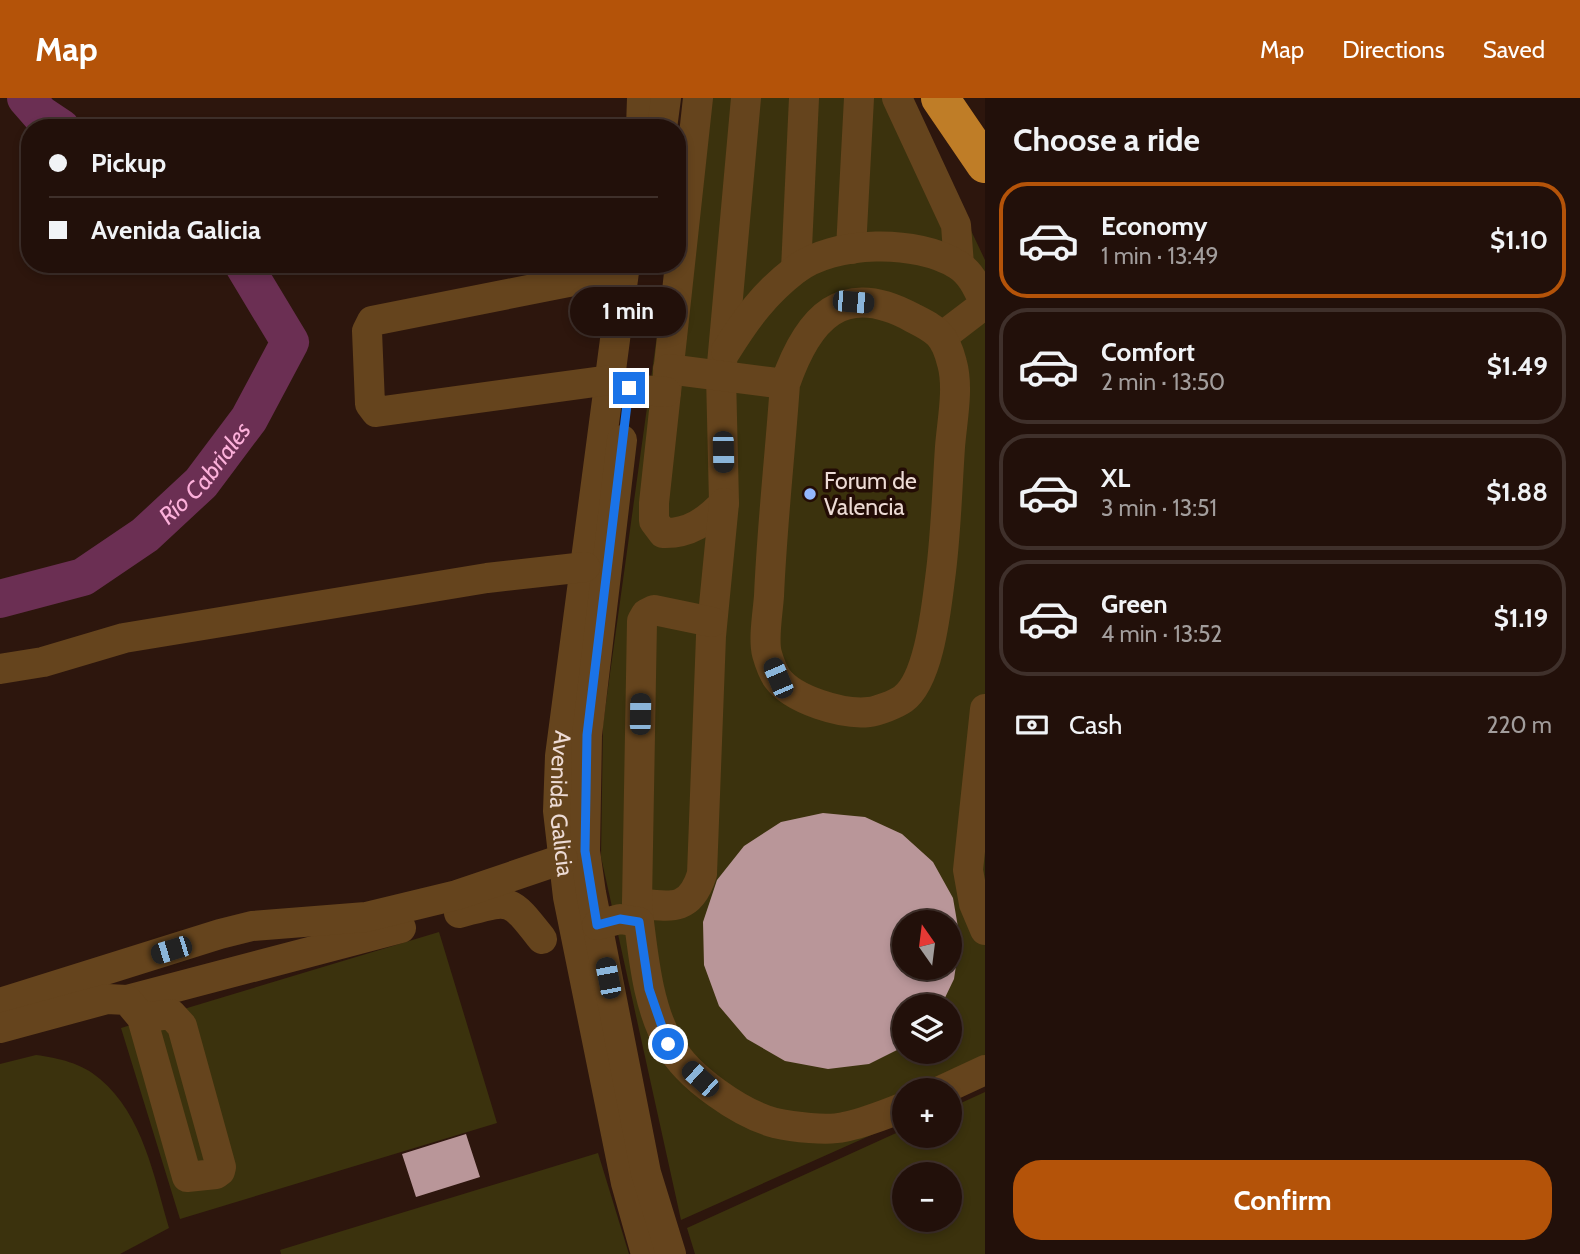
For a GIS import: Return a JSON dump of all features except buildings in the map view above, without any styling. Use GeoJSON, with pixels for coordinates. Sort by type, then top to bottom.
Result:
{"type":"FeatureCollection","features":[{"type":"Feature","properties":{"kind":"highway"},"geometry":{"type":"LineString","coordinates":[[940,98],[985,164]]}},
{"type":"Feature","properties":{"kind":"highway"},"geometry":{"type":"LineString","coordinates":[[957,98],[985,155]]}},
{"type":"Feature","properties":{"kind":"street"},"geometry":{"type":"LineString","coordinates":[[641,119],[642,98]]}},
{"type":"Feature","properties":{"kind":"street"},"geometry":{"type":"LineString","coordinates":[[663,119],[666,98]]}},
{"type":"Feature","properties":{"kind":"street"},"geometry":{"type":"LineString","coordinates":[[686,208],[698,98]]}},
{"type":"Feature","properties":{"kind":"street"},"geometry":{"type":"LineString","coordinates":[[597,925],[638,912],[684,903],[696,890],[702,874],[712,622],[724,503],[722,365],[746,98]]}},
{"type":"Feature","properties":{"kind":"street"},"geometry":{"type":"LineString","coordinates":[[796,269],[804,98]]}},
{"type":"Feature","properties":{"kind":"street"},"geometry":{"type":"LineString","coordinates":[[851,249],[859,98]]}},
{"type":"Feature","properties":{"kind":"street"},"geometry":{"type":"LineString","coordinates":[[897,98],[956,225],[959,265]]}},
{"type":"Feature","properties":{"kind":"street"},"geometry":{"type":"LineString","coordinates":[[722,365],[752,310],[796,269],[822,256],[851,249],[921,249],[959,265],[975,282],[985,304],[943,336]]}},
{"type":"Feature","properties":{"kind":"street"},"geometry":{"type":"LineString","coordinates":[[598,273],[372,321],[367,331],[369,404],[376,412],[619,384],[667,381],[722,365],[785,384]]}},
{"type":"Feature","properties":{"kind":"street","name":"Avenida Galicia"},"geometry":{"type":"LineString","coordinates":[[630,273],[587,735],[585,851],[623,1114],[625,1183],[646,1254]]}},
{"type":"Feature","properties":{"kind":"street"},"geometry":{"type":"LineString","coordinates":[[679,273],[654,521],[663,533],[678,534],[710,518],[724,503]]}},
{"type":"Feature","properties":{"kind":"street"},"geometry":{"type":"LineString","coordinates":[[853,302],[884,304],[943,336],[953,365],[954,396],[940,578],[928,648],[919,679],[904,699],[870,712],[820,705],[798,696],[778,678],[766,652],[785,384],[796,353],[809,332],[825,316],[853,302]]}},
{"type":"Feature","properties":{"kind":"street","name":"Avenida Galicia"},"geometry":{"type":"LineString","coordinates":[[619,384],[585,567],[560,756],[558,811],[568,897],[623,1114],[646,1172],[671,1254]]}},
{"type":"Feature","properties":{"kind":"street"},"geometry":{"type":"LineString","coordinates":[[0,669],[43,662],[124,638],[487,578],[585,567]]}},
{"type":"Feature","properties":{"kind":"street"},"geometry":{"type":"LineString","coordinates":[[712,622],[654,610],[646,614],[642,621],[638,912],[649,989],[668,1044],[680,1061],[721,1095],[747,1111],[775,1123],[842,1128],[892,1112]]}},
{"type":"Feature","properties":{"kind":"street"},"geometry":{"type":"LineString","coordinates":[[984,724],[981,779],[968,870],[974,904],[985,930]]}},
{"type":"Feature","properties":{"kind":"street"},"geometry":{"type":"LineString","coordinates":[[0,1003],[220,934],[252,926],[366,917],[457,895],[563,859]]}},
{"type":"Feature","properties":{"kind":"street"},"geometry":{"type":"LineString","coordinates":[[134,1009],[498,903],[510,904],[519,910],[542,939]]}},
{"type":"Feature","properties":{"kind":"street"},"geometry":{"type":"LineString","coordinates":[[0,1028],[107,999],[134,1009],[171,1014],[182,1026],[221,1167],[216,1174],[187,1177],[134,1009]]}},
{"type":"Feature","properties":{"kind":"street"},"geometry":{"type":"LineString","coordinates":[[962,1081],[985,1070]]}},
{"type":"Feature","properties":{"kind":"shaded area","name":"Forum de Valencia"},"geometry":{"type":"Polygon","coordinates":[[[690,98],[908,98],[985,260],[985,1084],[962,1088],[962,1078],[892,1078],[892,1126],[681,1220],[601,857],[603,724],[666,273],[686,273],[686,127],[690,98]]]}},
{"type":"Feature","properties":{"kind":"shaded area"},"geometry":{"type":"Polygon","coordinates":[[[439,932],[497,1123],[180,1219],[121,1028],[439,932]]]}},
{"type":"Feature","properties":{"kind":"shaded area"},"geometry":{"type":"Polygon","coordinates":[[[36,1055],[78,1065],[100,1079],[115,1094],[127,1110],[145,1148],[169,1228],[120,1254],[0,1254],[0,1064],[36,1055]]]}},
{"type":"Feature","properties":{"kind":"shaded area"},"geometry":{"type":"Polygon","coordinates":[[[985,1092],[985,1254],[695,1254],[687,1228],[892,1135],[892,1148],[962,1148],[962,1103],[985,1092]]]}},
{"type":"Feature","properties":{"kind":"shaded area"},"geometry":{"type":"Polygon","coordinates":[[[598,1153],[629,1254],[281,1254],[280,1250],[598,1153]]]}},
{"type":"Feature","properties":{"kind":"waterway","name":"Río Cabriales"},"geometry":{"type":"LineString","coordinates":[[26,98],[48,119]]}},
{"type":"Feature","properties":{"kind":"waterway","name":"Río Cabriales"},"geometry":{"type":"LineString","coordinates":[[0,599],[83,577],[145,535],[201,483],[249,419],[290,342],[248,273]]}},
{"type":"Feature","properties":{"kind":"place","name":"Forum de Valencia"},"geometry":{"type":"Point","coordinates":[810,494]}},
{"type":"Feature","properties":{"kind":"route"},"geometry":{"type":"LineString","coordinates":[[629,388],[587,735],[585,851],[597,925],[620,919],[639,922],[649,989],[668,1044]]}}]}
